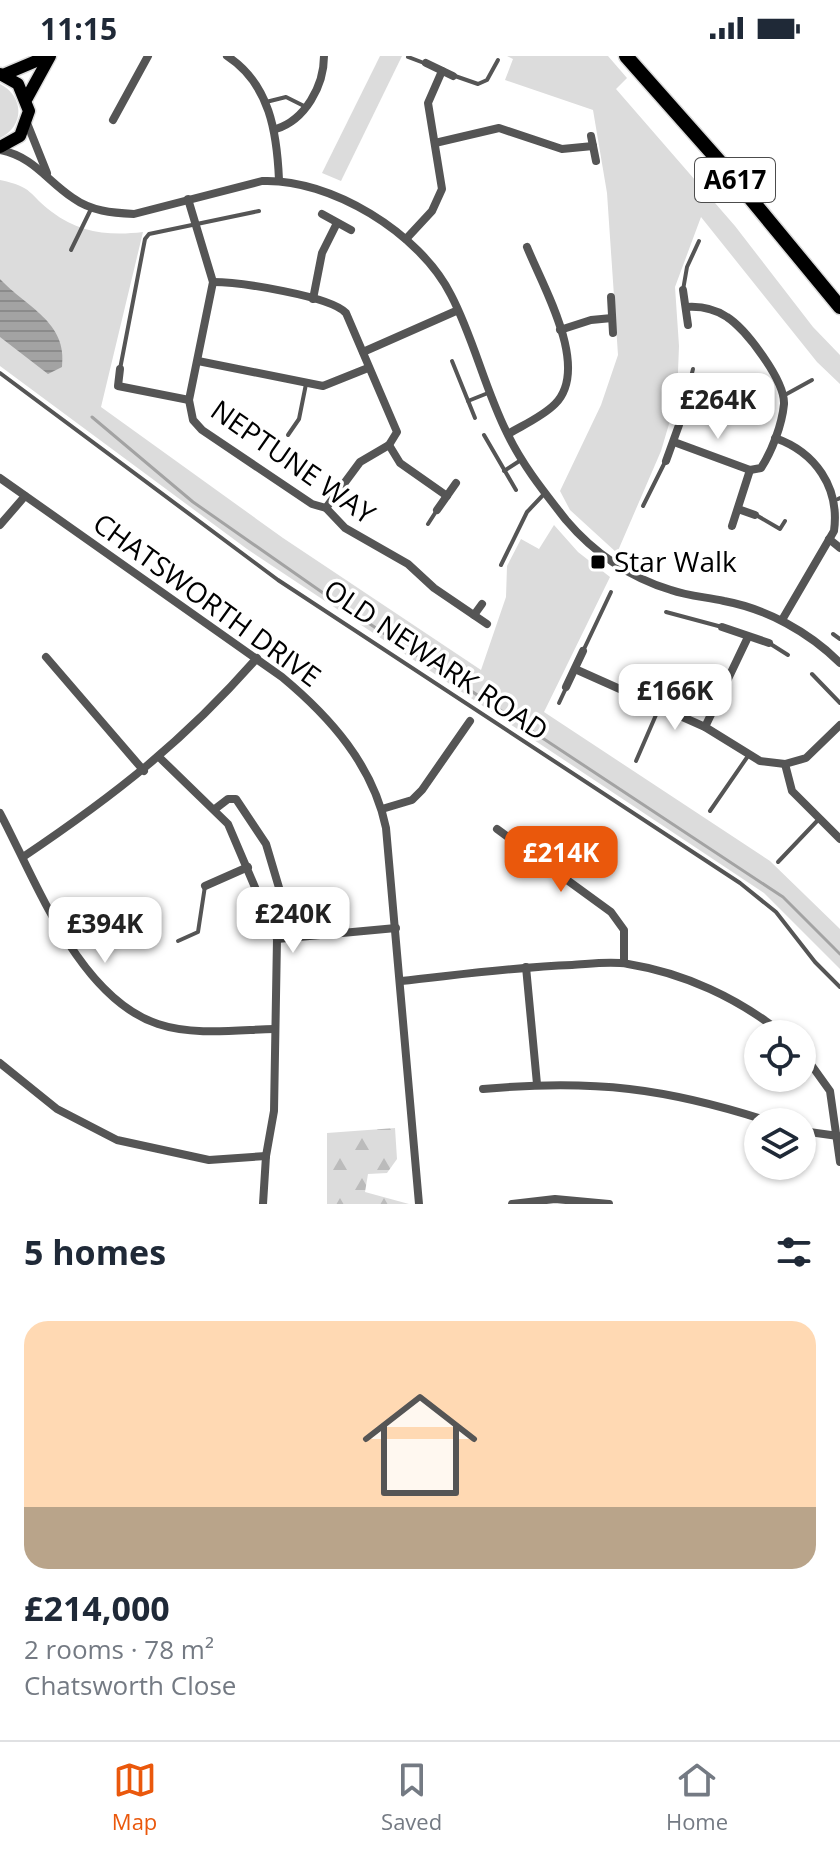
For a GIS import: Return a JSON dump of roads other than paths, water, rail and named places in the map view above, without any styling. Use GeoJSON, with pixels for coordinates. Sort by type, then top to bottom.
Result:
{"type":"FeatureCollection","features":[{"type":"Feature","properties":{"kind":"highway","name":"A617"},"geometry":{"type":"LineString","coordinates":[[626,56],[727,170],[840,307]]}},
{"type":"Feature","properties":{"kind":"main road"},"geometry":{"type":"LineString","coordinates":[[2,74],[49,56]]}},
{"type":"Feature","properties":{"kind":"main road"},"geometry":{"type":"LineString","coordinates":[[0,149],[20,136],[27,123],[27,98],[49,56]]}},
{"type":"Feature","properties":{"kind":"main road"},"geometry":{"type":"LineString","coordinates":[[2,74],[18,84],[27,98]]}},
{"type":"Feature","properties":{"kind":"street"},"geometry":{"type":"LineString","coordinates":[[113,120],[148,56]]}},
{"type":"Feature","properties":{"kind":"street"},"geometry":{"type":"LineString","coordinates":[[227,56],[252,79],[266,102],[276,129],[279,180]]}},
{"type":"Feature","properties":{"kind":"street"},"geometry":{"type":"LineString","coordinates":[[276,129],[289,125],[305,107],[321,81],[324,56]]}},
{"type":"Feature","properties":{"kind":"street"},"geometry":{"type":"LineString","coordinates":[[426,63],[453,76]]}},
{"type":"Feature","properties":{"kind":"street"},"geometry":{"type":"LineString","coordinates":[[406,239],[432,211],[442,189],[428,103],[442,71]]}},
{"type":"Feature","properties":{"kind":"street"},"geometry":{"type":"LineString","coordinates":[[27,123],[48,173]]}},
{"type":"Feature","properties":{"kind":"street"},"geometry":{"type":"LineString","coordinates":[[435,143],[499,128],[562,149],[593,146]]}},
{"type":"Feature","properties":{"kind":"street"},"geometry":{"type":"LineString","coordinates":[[591,136],[596,161]]}},
{"type":"Feature","properties":{"kind":"street"},"geometry":{"type":"LineString","coordinates":[[0,149],[22,154],[48,173],[71,198],[92,208],[134,214],[262,181],[279,180],[335,195],[406,239],[435,272],[452,296],[489,393],[521,460],[579,534],[606,559],[639,577],[671,590],[728,601],[782,620],[819,644],[840,663]]}},
{"type":"Feature","properties":{"kind":"street","name":"NEPTUNE WAY"},"geometry":{"type":"LineString","coordinates":[[188,199],[213,282],[189,400],[193,420],[202,430],[312,504],[326,508],[345,528],[408,564],[434,588],[487,624]]}},
{"type":"Feature","properties":{"kind":"street"},"geometry":{"type":"LineString","coordinates":[[322,214],[351,230]]}},
{"type":"Feature","properties":{"kind":"street"},"geometry":{"type":"LineString","coordinates":[[313,299],[322,253],[337,223]]}},
{"type":"Feature","properties":{"kind":"street"},"geometry":{"type":"LineString","coordinates":[[508,434],[556,403],[569,383],[570,363],[560,330],[527,247]]}},
{"type":"Feature","properties":{"kind":"street"},"geometry":{"type":"LineString","coordinates":[[213,282],[313,299],[341,308],[397,432],[389,445],[360,462],[326,508]]}},
{"type":"Feature","properties":{"kind":"street"},"geometry":{"type":"LineString","coordinates":[[683,290],[688,325]]}},
{"type":"Feature","properties":{"kind":"street"},"geometry":{"type":"LineString","coordinates":[[611,297],[613,333]]}},
{"type":"Feature","properties":{"kind":"street"},"geometry":{"type":"LineString","coordinates":[[674,442],[750,470],[761,468],[775,438],[783,396],[777,377],[730,318],[706,308],[686,307]]}},
{"type":"Feature","properties":{"kind":"street"},"geometry":{"type":"LineString","coordinates":[[363,352],[456,311]]}},
{"type":"Feature","properties":{"kind":"street"},"geometry":{"type":"LineString","coordinates":[[560,330],[591,320],[612,318]]}},
{"type":"Feature","properties":{"kind":"street"},"geometry":{"type":"LineString","coordinates":[[198,361],[323,386],[368,368]]}},
{"type":"Feature","properties":{"kind":"street"},"geometry":{"type":"LineString","coordinates":[[120,369],[118,386],[189,400]]}},
{"type":"Feature","properties":{"kind":"street"},"geometry":{"type":"LineString","coordinates":[[666,461],[679,425]]}},
{"type":"Feature","properties":{"kind":"street"},"geometry":{"type":"LineString","coordinates":[[775,438],[810,455],[839,498],[838,515],[829,539],[782,620]]}},
{"type":"Feature","properties":{"kind":"street"},"geometry":{"type":"LineString","coordinates":[[389,445],[400,463],[447,496]]}},
{"type":"Feature","properties":{"kind":"street"},"geometry":{"type":"LineString","coordinates":[[732,526],[750,470]]}},
{"type":"Feature","properties":{"kind":"street","name":"CHATSWORTH DRIVE"},"geometry":{"type":"LineString","coordinates":[[0,478],[257,658],[321,711],[364,772],[382,809],[401,981],[419,1204]]}},
{"type":"Feature","properties":{"kind":"street"},"geometry":{"type":"LineString","coordinates":[[437,510],[456,483]]}},
{"type":"Feature","properties":{"kind":"street"},"geometry":{"type":"LineString","coordinates":[[0,525],[25,496]]}},
{"type":"Feature","properties":{"kind":"street"},"geometry":{"type":"LineString","coordinates":[[738,509],[755,515]]}},
{"type":"Feature","properties":{"kind":"street"},"geometry":{"type":"LineString","coordinates":[[829,539],[840,548]]}},
{"type":"Feature","properties":{"kind":"street"},"geometry":{"type":"LineString","coordinates":[[474,615],[482,604]]}},
{"type":"Feature","properties":{"kind":"street"},"geometry":{"type":"LineString","coordinates":[[722,627],[769,643]]}},
{"type":"Feature","properties":{"kind":"street"},"geometry":{"type":"LineString","coordinates":[[705,727],[748,637]]}},
{"type":"Feature","properties":{"kind":"street"},"geometry":{"type":"LineString","coordinates":[[566,687],[583,651]]}},
{"type":"Feature","properties":{"kind":"street"},"geometry":{"type":"LineString","coordinates":[[46,657],[144,771]]}},
{"type":"Feature","properties":{"kind":"street"},"geometry":{"type":"LineString","coordinates":[[23,857],[98,808],[160,758],[257,658]]}},
{"type":"Feature","properties":{"kind":"street"},"geometry":{"type":"LineString","coordinates":[[575,669],[705,727],[765,763],[785,764],[806,758],[840,725]]}},
{"type":"Feature","properties":{"kind":"street"},"geometry":{"type":"LineString","coordinates":[[382,809],[412,800],[470,721]]}},
{"type":"Feature","properties":{"kind":"street"},"geometry":{"type":"LineString","coordinates":[[160,758],[228,824],[267,909],[277,939],[274,1111],[266,1156],[263,1204]]}},
{"type":"Feature","properties":{"kind":"street"},"geometry":{"type":"LineString","coordinates":[[785,764],[792,791],[840,839]]}},
{"type":"Feature","properties":{"kind":"street"},"geometry":{"type":"LineString","coordinates":[[215,809],[228,799],[236,799],[266,844],[280,882],[280,891],[267,909]]}},
{"type":"Feature","properties":{"kind":"street"},"geometry":{"type":"LineString","coordinates":[[0,813],[78,958],[133,1011],[176,1029],[274,1029]]}},
{"type":"Feature","properties":{"kind":"street"},"geometry":{"type":"LineString","coordinates":[[497,829],[617,918],[624,930],[624,963]]}},
{"type":"Feature","properties":{"kind":"street"},"geometry":{"type":"LineString","coordinates":[[501,846],[508,837]]}},
{"type":"Feature","properties":{"kind":"street"},"geometry":{"type":"LineString","coordinates":[[205,886],[248,867]]}},
{"type":"Feature","properties":{"kind":"street"},"geometry":{"type":"LineString","coordinates":[[277,939],[396,928]]}},
{"type":"Feature","properties":{"kind":"street"},"geometry":{"type":"LineString","coordinates":[[401,981],[526,967],[624,963],[664,972],[724,996],[750,1008],[765,1020]]}},
{"type":"Feature","properties":{"kind":"street"},"geometry":{"type":"LineString","coordinates":[[526,967],[537,1084]]}},
{"type":"Feature","properties":{"kind":"street"},"geometry":{"type":"LineString","coordinates":[[0,1063],[57,1109],[117,1140],[209,1160],[266,1156]]}},
{"type":"Feature","properties":{"kind":"street"},"geometry":{"type":"LineString","coordinates":[[816,1072],[838,1109],[840,1162]]}},
{"type":"Feature","properties":{"kind":"street"},"geometry":{"type":"LineString","coordinates":[[483,1089],[537,1084],[627,1086],[744,1113]]}},
{"type":"Feature","properties":{"kind":"street"},"geometry":{"type":"LineString","coordinates":[[816,1133],[838,1136]]}},
{"type":"Feature","properties":{"kind":"street"},"geometry":{"type":"LineString","coordinates":[[512,1204],[555,1199],[609,1204]]}},
{"type":"Feature","properties":{"kind":"lane"},"geometry":{"type":"LineString","coordinates":[[408,57],[426,63]]}},
{"type":"Feature","properties":{"kind":"lane"},"geometry":{"type":"LineString","coordinates":[[453,76],[478,84],[487,80],[498,60]]}},
{"type":"Feature","properties":{"kind":"lane"},"geometry":{"type":"LineString","coordinates":[[266,102],[286,97],[305,107]]}},
{"type":"Feature","properties":{"kind":"lane"},"geometry":{"type":"LineString","coordinates":[[71,250],[92,208]]}},
{"type":"Feature","properties":{"kind":"lane"},"geometry":{"type":"LineString","coordinates":[[120,369],[145,239],[149,234],[259,211]]}},
{"type":"Feature","properties":{"kind":"lane"},"geometry":{"type":"LineString","coordinates":[[683,290],[687,267],[699,241]]}},
{"type":"Feature","properties":{"kind":"lane"},"geometry":{"type":"LineString","coordinates":[[452,361],[475,418]]}},
{"type":"Feature","properties":{"kind":"lane"},"geometry":{"type":"LineString","coordinates":[[679,425],[693,369]]}},
{"type":"Feature","properties":{"kind":"lane","name":"OLD NEWARK ROAD"},"geometry":{"type":"LineString","coordinates":[[0,373],[278,580],[740,883],[776,912],[815,962],[840,987]]}},
{"type":"Feature","properties":{"kind":"lane"},"geometry":{"type":"LineString","coordinates":[[783,396],[791,395],[812,380]]}},
{"type":"Feature","properties":{"kind":"lane"},"geometry":{"type":"LineString","coordinates":[[288,435],[299,419],[306,384]]}},
{"type":"Feature","properties":{"kind":"lane"},"geometry":{"type":"LineString","coordinates":[[468,401],[489,393]]}},
{"type":"Feature","properties":{"kind":"lane"},"geometry":{"type":"LineString","coordinates":[[484,435],[516,490]]}},
{"type":"Feature","properties":{"kind":"lane"},"geometry":{"type":"LineString","coordinates":[[504,471],[521,460]]}},
{"type":"Feature","properties":{"kind":"lane"},"geometry":{"type":"LineString","coordinates":[[643,506],[666,461]]}},
{"type":"Feature","properties":{"kind":"lane"},"geometry":{"type":"LineString","coordinates":[[501,565],[527,512],[545,493]]}},
{"type":"Feature","properties":{"kind":"lane"},"geometry":{"type":"LineString","coordinates":[[428,524],[437,510]]}},
{"type":"Feature","properties":{"kind":"lane"},"geometry":{"type":"LineString","coordinates":[[755,515],[780,529],[785,521]]}},
{"type":"Feature","properties":{"kind":"lane"},"geometry":{"type":"LineString","coordinates":[[583,651],[611,592]]}},
{"type":"Feature","properties":{"kind":"lane"},"geometry":{"type":"LineString","coordinates":[[666,612],[722,627]]}},
{"type":"Feature","properties":{"kind":"lane"},"geometry":{"type":"LineString","coordinates":[[833,634],[840,639]]}},
{"type":"Feature","properties":{"kind":"lane"},"geometry":{"type":"LineString","coordinates":[[769,643],[788,655]]}},
{"type":"Feature","properties":{"kind":"lane"},"geometry":{"type":"LineString","coordinates":[[812,674],[840,703]]}},
{"type":"Feature","properties":{"kind":"lane"},"geometry":{"type":"LineString","coordinates":[[559,703],[566,687]]}},
{"type":"Feature","properties":{"kind":"lane"},"geometry":{"type":"LineString","coordinates":[[636,761],[659,708]]}},
{"type":"Feature","properties":{"kind":"lane"},"geometry":{"type":"LineString","coordinates":[[710,811],[749,754]]}},
{"type":"Feature","properties":{"kind":"lane"},"geometry":{"type":"LineString","coordinates":[[778,862],[819,820]]}},
{"type":"Feature","properties":{"kind":"lane"},"geometry":{"type":"LineString","coordinates":[[178,941],[198,932],[205,886]]}},
{"type":"Feature","properties":{"kind":"waterway"},"geometry":{"type":"LineString","coordinates":[[92,417],[193,502],[326,595],[783,897],[840,954]]}},
{"type":"Feature","properties":{"kind":"place","name":"Star Walk"},"geometry":{"type":"Point","coordinates":[598,562]}}]}
